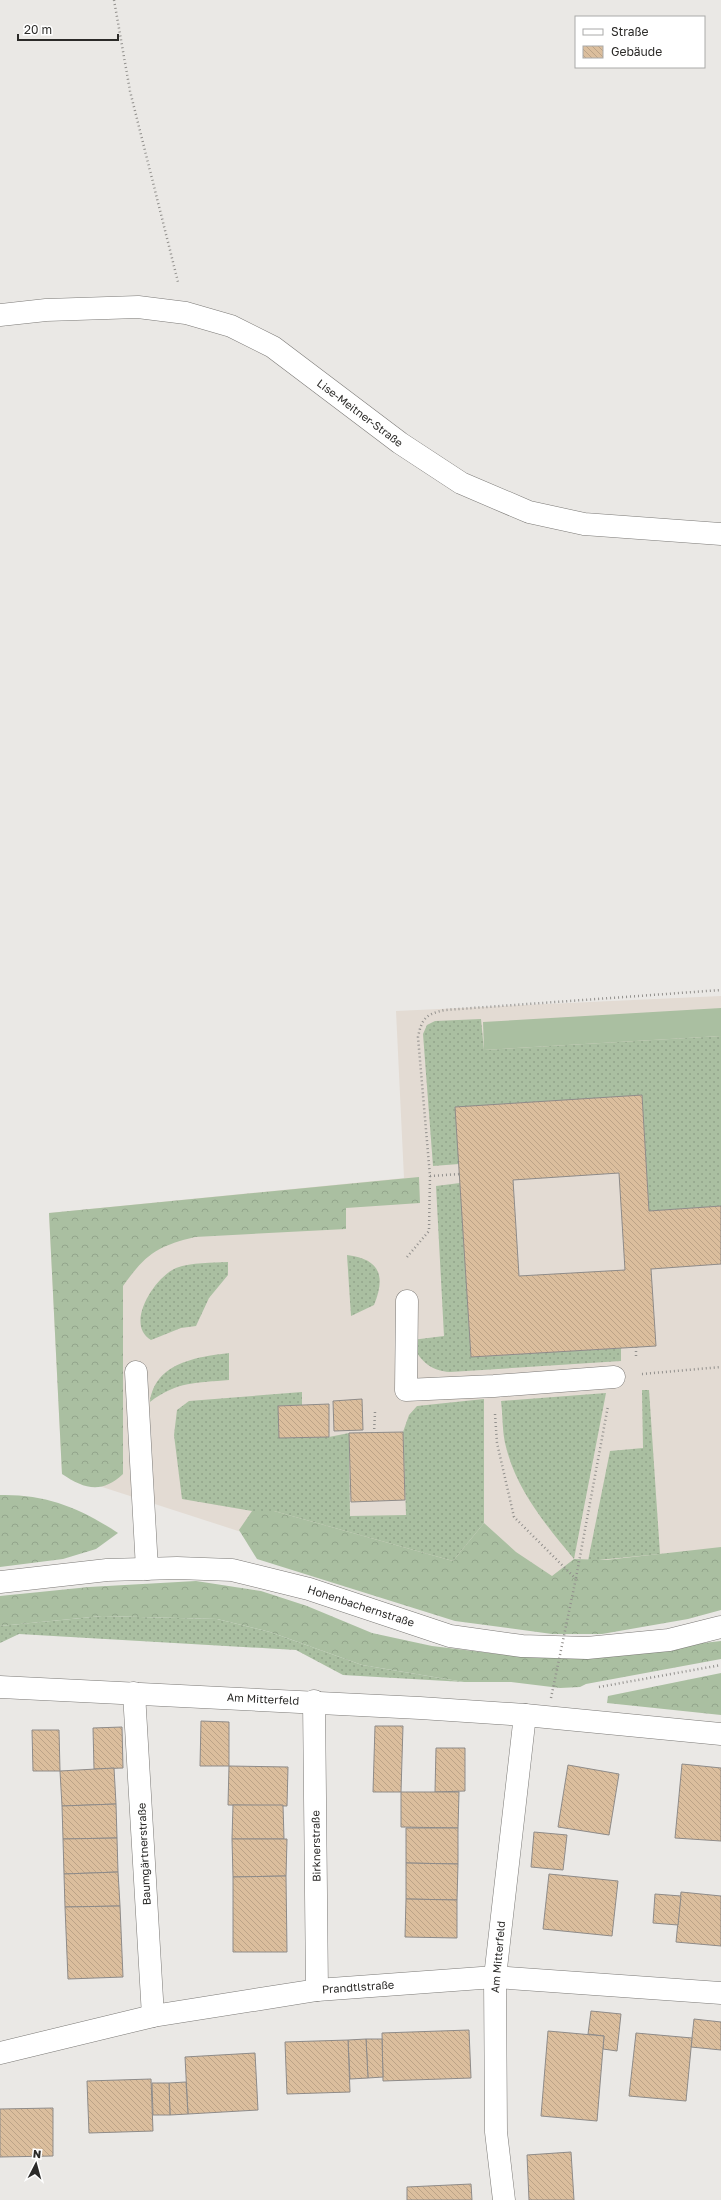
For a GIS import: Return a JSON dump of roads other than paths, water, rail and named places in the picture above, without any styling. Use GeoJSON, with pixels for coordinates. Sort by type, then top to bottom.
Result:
{"type":"FeatureCollection","features":[{"type":"Feature","properties":{"kind":"street","name":"Lise-Meitner-Straße"},"geometry":{"type":"LineString","coordinates":[[0,315],[107,307],[138,307],[186,314],[231,326],[272,347],[400,443],[461,483],[529,512],[584,524],[721,534]]}},
{"type":"Feature","properties":{"kind":"street"},"geometry":{"type":"LineString","coordinates":[[407,1301],[406,1390],[614,1378]]}},
{"type":"Feature","properties":{"kind":"street"},"geometry":{"type":"LineString","coordinates":[[136,1372],[147,1569]]}},
{"type":"Feature","properties":{"kind":"street","name":"Hohenbachernstraße"},"geometry":{"type":"LineString","coordinates":[[0,1582],[107,1570],[232,1570],[309,1588],[450,1636],[522,1646],[587,1648],[662,1641],[721,1627]]}},
{"type":"Feature","properties":{"kind":"street","name":"Am Mitterfeld"},"geometry":{"type":"LineString","coordinates":[[0,1687],[314,1701],[525,1715],[721,1734]]}},
{"type":"Feature","properties":{"kind":"street","name":"Baumgärtnerstraße"},"geometry":{"type":"LineString","coordinates":[[134,1693],[154,2016]]}},
{"type":"Feature","properties":{"kind":"street","name":"Birknerstraße"},"geometry":{"type":"LineString","coordinates":[[314,1701],[317,1990]]}},
{"type":"Feature","properties":{"kind":"street","name":"Am Mitterfeld"},"geometry":{"type":"LineString","coordinates":[[504,2200],[496,2132],[495,1978],[525,1715]]}},
{"type":"Feature","properties":{"kind":"street","name":"Prandtlstraße"},"geometry":{"type":"LineString","coordinates":[[0,2053],[154,2016],[317,1990],[495,1978],[721,1993]]}}]}
